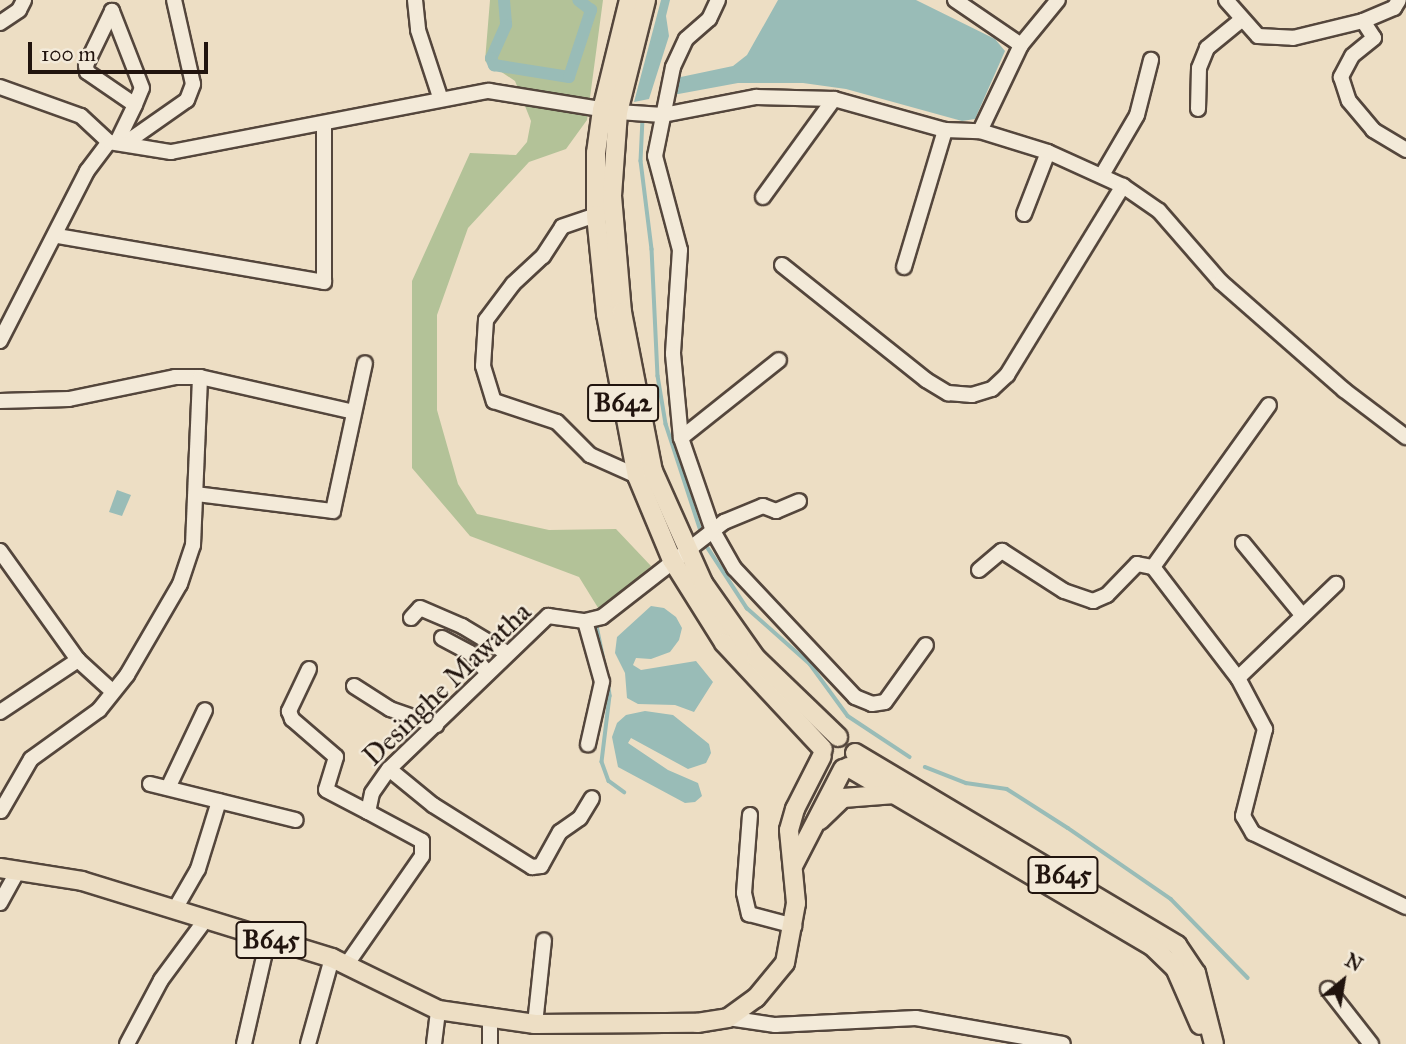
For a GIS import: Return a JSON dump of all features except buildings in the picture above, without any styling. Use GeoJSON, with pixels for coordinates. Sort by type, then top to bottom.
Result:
{"type":"FeatureCollection","features":[{"type":"Feature","properties":{"kind":"main road","name":"B642"},"geometry":{"type":"LineString","coordinates":[[629,0],[610,111],[612,196],[622,312],[653,471],[680,556],[756,658],[838,737]]}},
{"type":"Feature","properties":{"kind":"main road","name":"B642"},"geometry":{"type":"LineString","coordinates":[[646,0],[596,153],[596,215],[606,314],[637,476],[724,643],[823,753]]}},
{"type":"Feature","properties":{"kind":"main road"},"geometry":{"type":"LineString","coordinates":[[838,737],[847,740],[849,763],[828,766],[823,753],[838,737]]}},
{"type":"Feature","properties":{"kind":"main road","name":"B645"},"geometry":{"type":"LineString","coordinates":[[8,870],[82,881],[340,961],[438,1010],[490,1021],[535,1024],[697,1023],[728,1018],[756,998],[785,962],[794,926],[792,820],[823,753]]}},
{"type":"Feature","properties":{"kind":"main road","name":"B645"},"geometry":{"type":"LineString","coordinates":[[794,864],[849,763]]}},
{"type":"Feature","properties":{"kind":"main road","name":"B645"},"geometry":{"type":"LineString","coordinates":[[849,763],[895,794],[1152,946],[1175,968],[1212,1044]]}},
{"type":"Feature","properties":{"kind":"main road","name":"B645"},"geometry":{"type":"LineString","coordinates":[[849,763],[1177,945],[1196,973],[1212,1044]]}},
{"type":"Feature","properties":{"kind":"main road"},"geometry":{"type":"LineString","coordinates":[[813,826],[844,798],[895,794]]}},
{"type":"Feature","properties":{"kind":"street"},"geometry":{"type":"LineString","coordinates":[[0,23],[24,0]]}},
{"type":"Feature","properties":{"kind":"street"},"geometry":{"type":"LineString","coordinates":[[0,341],[58,236],[87,171],[117,142],[187,100],[193,85],[174,0]]}},
{"type":"Feature","properties":{"kind":"street"},"geometry":{"type":"LineString","coordinates":[[415,0],[418,30],[440,97]]}},
{"type":"Feature","properties":{"kind":"street"},"geometry":{"type":"LineString","coordinates":[[718,0],[709,19],[681,49],[664,94],[655,156],[680,250],[673,354],[681,438],[713,531],[734,568],[855,697],[872,704],[885,702],[926,645]]}},
{"type":"Feature","properties":{"kind":"street"},"geometry":{"type":"LineString","coordinates":[[955,0],[1021,45]]}},
{"type":"Feature","properties":{"kind":"street"},"geometry":{"type":"LineString","coordinates":[[980,131],[1021,45],[1058,0]]}},
{"type":"Feature","properties":{"kind":"street"},"geometry":{"type":"LineString","coordinates":[[1226,0],[1240,21],[1258,36],[1293,38],[1363,20],[1394,8],[1399,0]]}},
{"type":"Feature","properties":{"kind":"street"},"geometry":{"type":"LineString","coordinates":[[117,142],[135,105],[142,88],[112,11],[86,65],[87,72],[135,105]]}},
{"type":"Feature","properties":{"kind":"street"},"geometry":{"type":"LineString","coordinates":[[1363,20],[1374,38],[1352,57],[1341,77],[1349,102],[1373,130],[1406,150]]}},
{"type":"Feature","properties":{"kind":"street"},"geometry":{"type":"LineString","coordinates":[[1198,109],[1199,68],[1208,48],[1240,21]]}},
{"type":"Feature","properties":{"kind":"street"},"geometry":{"type":"LineString","coordinates":[[1102,175],[1137,115],[1151,60]]}},
{"type":"Feature","properties":{"kind":"street"},"geometry":{"type":"LineString","coordinates":[[0,87],[81,116],[117,142],[171,152],[324,126],[440,97],[489,91],[610,111],[663,115],[756,97],[834,99],[945,130],[980,131],[1048,152],[1102,175],[1159,211],[1221,282],[1406,437]]}},
{"type":"Feature","properties":{"kind":"street"},"geometry":{"type":"LineString","coordinates":[[763,197],[834,99]]}},
{"type":"Feature","properties":{"kind":"street"},"geometry":{"type":"LineString","coordinates":[[58,236],[324,282],[324,126]]}},
{"type":"Feature","properties":{"kind":"street"},"geometry":{"type":"LineString","coordinates":[[904,267],[945,130]]}},
{"type":"Feature","properties":{"kind":"street"},"geometry":{"type":"LineString","coordinates":[[1024,214],[1048,152]]}},
{"type":"Feature","properties":{"kind":"street"},"geometry":{"type":"LineString","coordinates":[[782,265],[926,380],[948,393],[972,395],[992,389],[1007,375],[1123,186]]}},
{"type":"Feature","properties":{"kind":"street"},"geometry":{"type":"LineString","coordinates":[[596,215],[562,227],[543,256],[513,284],[486,320],[483,366],[494,401],[557,422],[571,431],[590,454],[637,476]]}},
{"type":"Feature","properties":{"kind":"street"},"geometry":{"type":"LineString","coordinates":[[681,438],[779,360]]}},
{"type":"Feature","properties":{"kind":"street"},"geometry":{"type":"LineString","coordinates":[[196,495],[332,511],[365,363]]}},
{"type":"Feature","properties":{"kind":"street"},"geometry":{"type":"LineString","coordinates":[[0,401],[69,398],[175,377],[200,377],[354,412]]}},
{"type":"Feature","properties":{"kind":"street"},"geometry":{"type":"LineString","coordinates":[[1,811],[31,759],[99,710],[180,584],[192,545],[196,495],[194,453],[200,377]]}},
{"type":"Feature","properties":{"kind":"street"},"geometry":{"type":"LineString","coordinates":[[1153,568],[1269,405]]}},
{"type":"Feature","properties":{"kind":"street"},"geometry":{"type":"LineString","coordinates":[[588,744],[600,708],[602,682],[585,621],[602,617],[713,531],[763,506],[776,511],[799,501]]}},
{"type":"Feature","properties":{"kind":"street"},"geometry":{"type":"LineString","coordinates":[[1243,543],[1303,616]]}},
{"type":"Feature","properties":{"kind":"street"},"geometry":{"type":"LineString","coordinates":[[0,551],[78,660],[113,692]]}},
{"type":"Feature","properties":{"kind":"street"},"geometry":{"type":"LineString","coordinates":[[979,570],[1002,551],[1064,591],[1093,601],[1107,595],[1137,564],[1153,568],[1238,678],[1265,729],[1243,816],[1253,833],[1406,907]]}},
{"type":"Feature","properties":{"kind":"street"},"geometry":{"type":"LineString","coordinates":[[1238,678],[1336,584]]}},
{"type":"Feature","properties":{"kind":"street"},"geometry":{"type":"LineString","coordinates":[[411,618],[420,608],[462,626],[507,653]]}},
{"type":"Feature","properties":{"kind":"street","name":"Desinghe Mawatha"},"geometry":{"type":"LineString","coordinates":[[340,961],[422,856],[422,841],[368,812],[372,793],[389,769],[548,616],[585,621]]}},
{"type":"Feature","properties":{"kind":"street"},"geometry":{"type":"LineString","coordinates":[[442,638],[471,653],[487,672]]}},
{"type":"Feature","properties":{"kind":"street"},"geometry":{"type":"LineString","coordinates":[[0,712],[78,660]]}},
{"type":"Feature","properties":{"kind":"street"},"geometry":{"type":"LineString","coordinates":[[309,669],[289,711],[292,719],[336,757],[326,790],[368,812]]}},
{"type":"Feature","properties":{"kind":"street"},"geometry":{"type":"LineString","coordinates":[[354,686],[390,709],[436,725]]}},
{"type":"Feature","properties":{"kind":"street"},"geometry":{"type":"LineString","coordinates":[[168,788],[205,710]]}},
{"type":"Feature","properties":{"kind":"street"},"geometry":{"type":"LineString","coordinates":[[389,769],[433,805],[532,867],[541,866],[560,832],[580,818],[592,798]]}},
{"type":"Feature","properties":{"kind":"street"},"geometry":{"type":"LineString","coordinates":[[149,784],[296,820]]}},
{"type":"Feature","properties":{"kind":"street"},"geometry":{"type":"LineString","coordinates":[[174,909],[198,869],[219,801]]}},
{"type":"Feature","properties":{"kind":"street"},"geometry":{"type":"LineString","coordinates":[[750,816],[744,892],[749,914],[794,926]]}},
{"type":"Feature","properties":{"kind":"street"},"geometry":{"type":"LineString","coordinates":[[0,903],[8,870]]}},
{"type":"Feature","properties":{"kind":"street"},"geometry":{"type":"LineString","coordinates":[[127,1044],[161,980],[206,919]]}},
{"type":"Feature","properties":{"kind":"street"},"geometry":{"type":"LineString","coordinates":[[244,1044],[268,939]]}},
{"type":"Feature","properties":{"kind":"street"},"geometry":{"type":"LineString","coordinates":[[535,1024],[544,940]]}},
{"type":"Feature","properties":{"kind":"street"},"geometry":{"type":"LineString","coordinates":[[308,1044],[340,961]]}},
{"type":"Feature","properties":{"kind":"street"},"geometry":{"type":"LineString","coordinates":[[1328,989],[1371,1044]]}},
{"type":"Feature","properties":{"kind":"street"},"geometry":{"type":"LineString","coordinates":[[435,1044],[438,1010]]}},
{"type":"Feature","properties":{"kind":"street"},"geometry":{"type":"LineString","coordinates":[[728,1018],[775,1025],[916,1018],[1063,1044]]}},
{"type":"Feature","properties":{"kind":"street"},"geometry":{"type":"LineString","coordinates":[[490,1021],[490,1044]]}},
{"type":"Feature","properties":{"kind":"green space"},"geometry":{"type":"Polygon","coordinates":[[[490,0],[603,0],[587,120],[566,149],[529,162],[468,228],[437,315],[437,410],[458,484],[477,514],[549,530],[616,529],[651,566],[600,611],[579,577],[470,536],[412,468],[412,281],[470,153],[516,155],[527,142],[531,121],[515,81],[485,61],[490,0]]]}},
{"type":"Feature","properties":{"kind":"water"},"geometry":{"type":"Polygon","coordinates":[[[661,0],[670,0],[666,16],[669,36],[649,99],[634,102],[661,0]]]}},
{"type":"Feature","properties":{"kind":"water"},"geometry":{"type":"Polygon","coordinates":[[[778,0],[916,0],[995,39],[1005,51],[975,119],[962,121],[846,89],[803,83],[738,83],[673,95],[676,78],[733,66],[747,55],[778,0]]]}},
{"type":"Feature","properties":{"kind":"water"},"geometry":{"type":"Polygon","coordinates":[[[117,490],[131,495],[122,516],[109,512],[117,490]]]}},
{"type":"Feature","properties":{"kind":"water"},"geometry":{"type":"Polygon","coordinates":[[[651,606],[664,608],[676,617],[682,628],[679,640],[670,652],[651,659],[636,658],[633,665],[641,670],[696,661],[713,682],[694,712],[675,705],[638,704],[627,698],[625,673],[615,653],[617,637],[651,606]]]}},
{"type":"Feature","properties":{"kind":"water"},"geometry":{"type":"Polygon","coordinates":[[[645,711],[673,715],[709,744],[711,753],[706,763],[688,769],[631,738],[628,743],[668,770],[698,783],[702,796],[695,802],[685,803],[618,767],[612,737],[617,723],[626,715],[645,711]]]}},
{"type":"Feature","properties":{"kind":"waterway"},"geometry":{"type":"LineString","coordinates":[[504,0],[506,25],[491,58],[494,65],[569,77],[591,10],[578,0]]}},
{"type":"Feature","properties":{"kind":"waterway"},"geometry":{"type":"LineString","coordinates":[[643,119],[641,161],[652,249],[658,376],[666,424],[702,534]]}},
{"type":"Feature","properties":{"kind":"waterway"},"geometry":{"type":"LineString","coordinates":[[708,548],[747,608],[810,664],[848,716],[910,757]]}},
{"type":"Feature","properties":{"kind":"waterway"},"geometry":{"type":"LineString","coordinates":[[597,626],[606,670]]}},
{"type":"Feature","properties":{"kind":"waterway"},"geometry":{"type":"LineString","coordinates":[[608,681],[610,696],[602,762],[609,781],[624,792]]}},
{"type":"Feature","properties":{"kind":"waterway"},"geometry":{"type":"LineString","coordinates":[[925,767],[966,783],[1007,789],[1068,828],[1171,899],[1248,978]]}}]}
